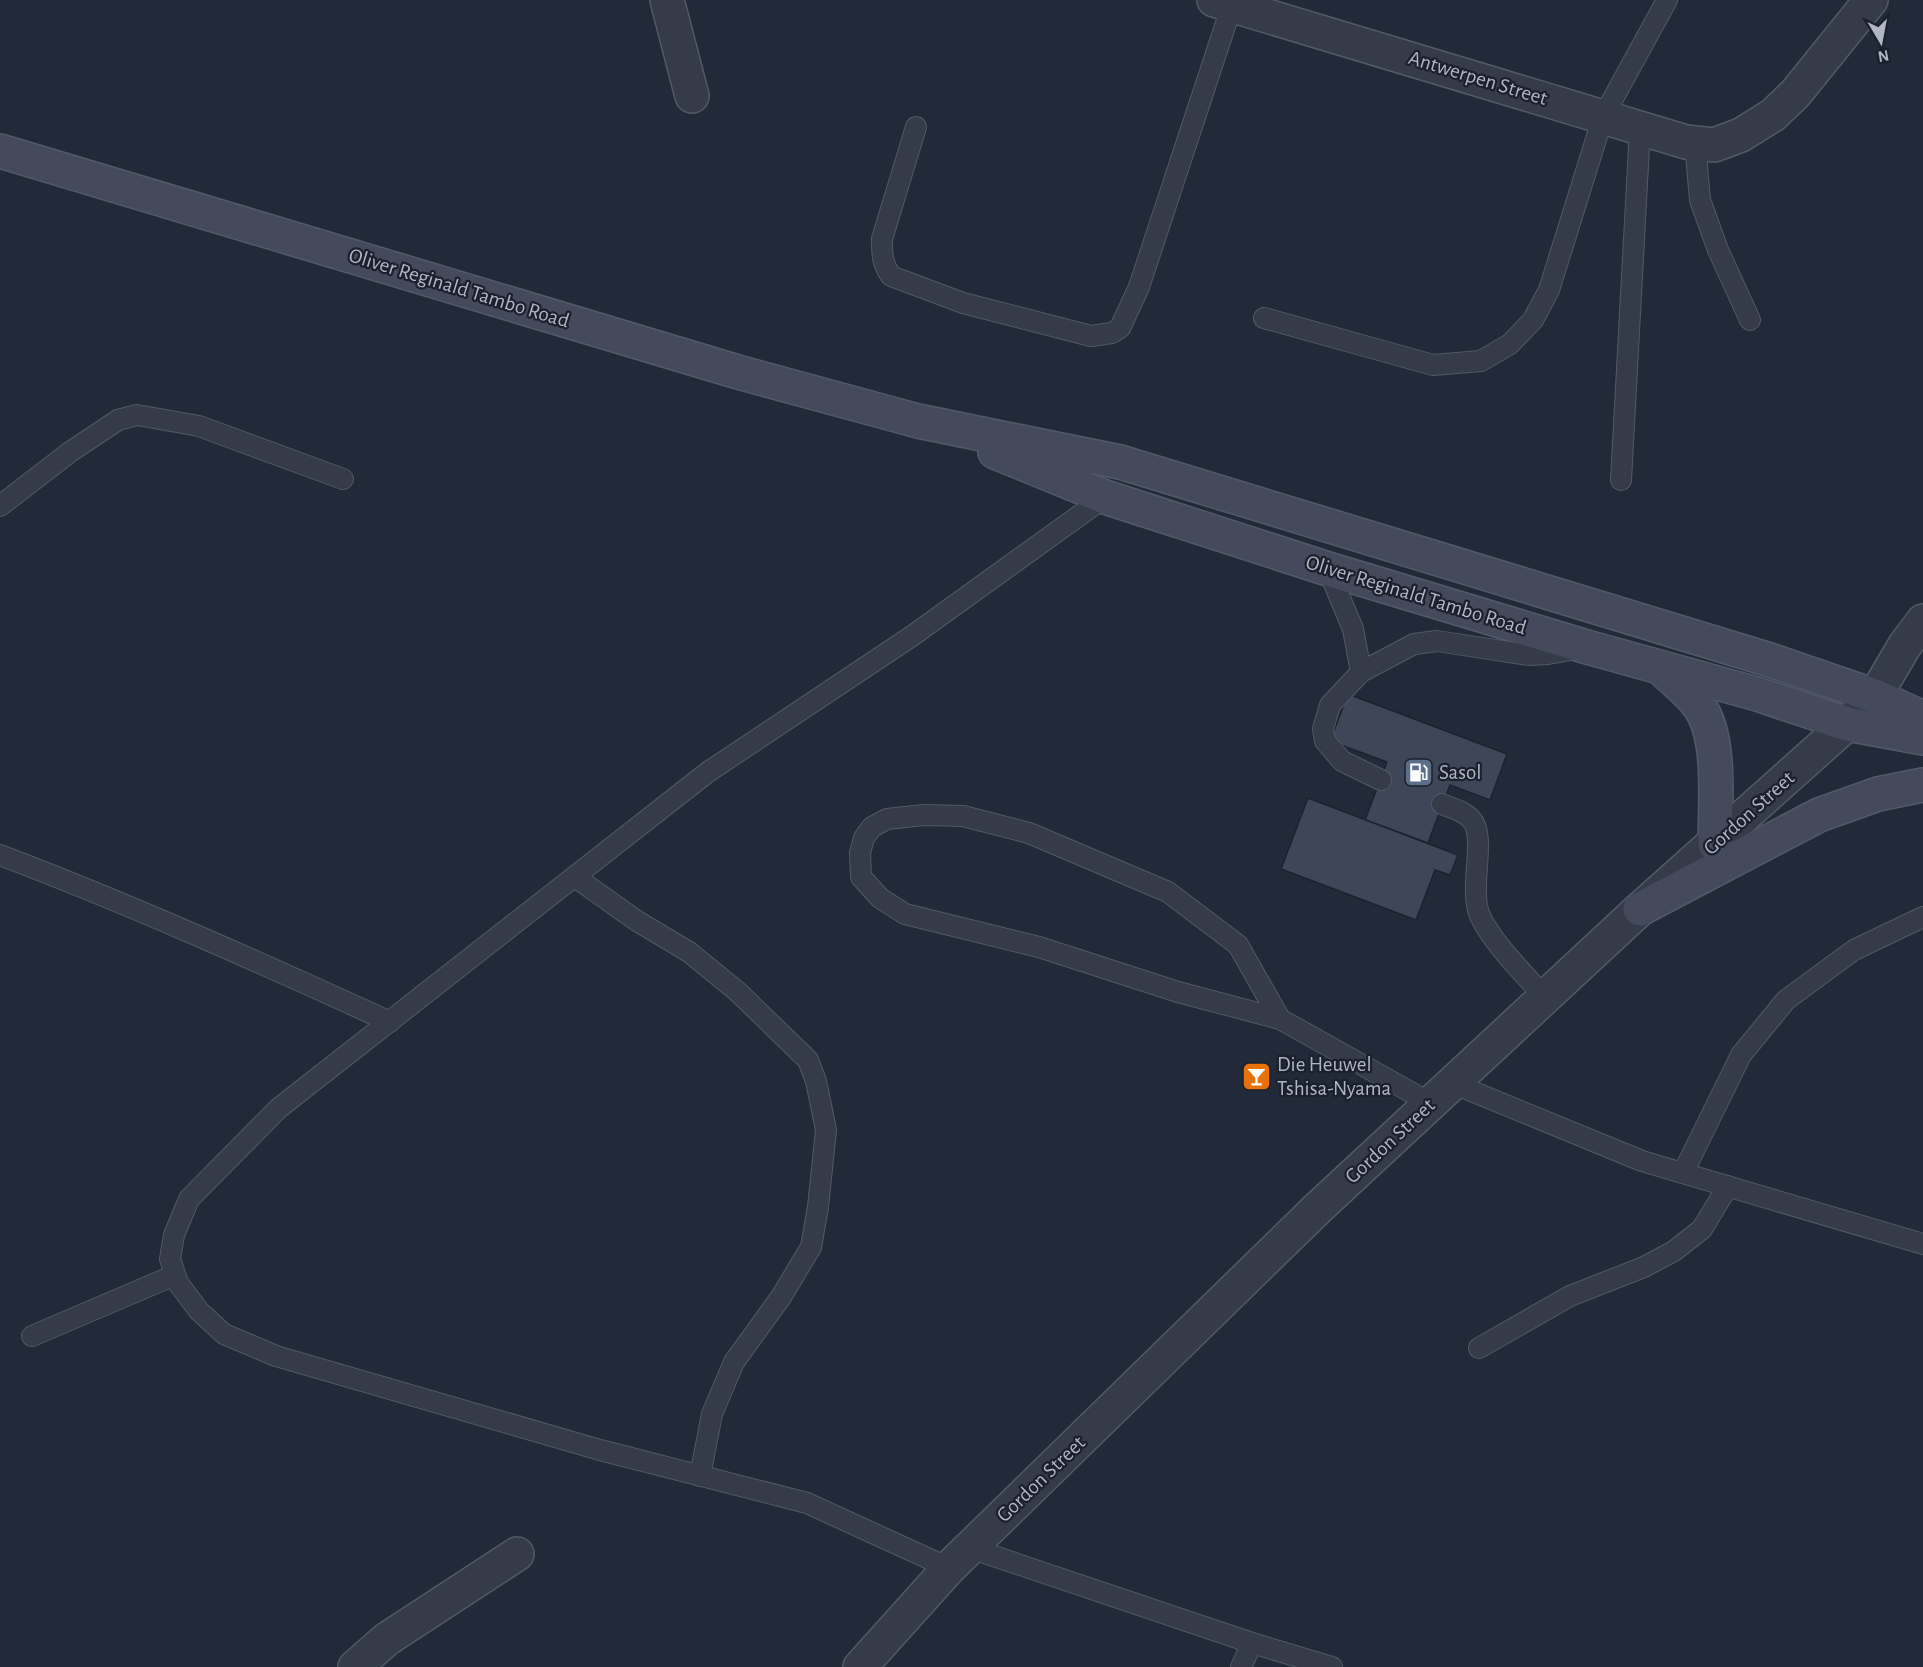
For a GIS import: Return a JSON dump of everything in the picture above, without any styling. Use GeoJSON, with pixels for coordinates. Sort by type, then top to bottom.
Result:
{"type":"FeatureCollection","features":[{"type":"Feature","properties":{"kind":"main road","name":"Oliver Reginald Tambo Road"},"geometry":{"type":"LineString","coordinates":[[0,151],[738,372],[918,421],[1120,462],[1770,660],[1875,696],[1923,718]]}},
{"type":"Feature","properties":{"kind":"main road","name":"Oliver Reginald Tambo Road"},"geometry":{"type":"LineString","coordinates":[[918,421],[1106,497],[1328,569],[1587,647],[1757,694],[1847,724],[1923,738]]}},
{"type":"Feature","properties":{"kind":"main road"},"geometry":{"type":"LineString","coordinates":[[1662,668],[1699,705],[1713,737],[1715,844]]}},
{"type":"Feature","properties":{"kind":"main road"},"geometry":{"type":"LineString","coordinates":[[1640,909],[1819,815],[1878,794],[1923,785]]}},
{"type":"Feature","properties":{"kind":"street"},"geometry":{"type":"LineString","coordinates":[[667,0],[692,96]]}},
{"type":"Feature","properties":{"kind":"street","name":"Antwerpen Street"},"geometry":{"type":"LineString","coordinates":[[1223,3],[1640,128],[1695,143],[1714,145],[1741,135],[1773,115],[1795,94],[1871,0]]}},
{"type":"Feature","properties":{"kind":"street","name":"Gordon Street"},"geometry":{"type":"LineString","coordinates":[[860,1667],[960,1558],[1310,1216],[1640,909],[1847,724],[1875,696],[1905,645],[1923,621]]}},
{"type":"Feature","properties":{"kind":"street"},"geometry":{"type":"LineString","coordinates":[[355,1667],[387,1639],[517,1554]]}},
{"type":"Feature","properties":{"kind":"lane"},"geometry":{"type":"LineString","coordinates":[[1264,318],[1432,364],[1480,361],[1510,344],[1533,320],[1549,290],[1603,117],[1667,0]]}},
{"type":"Feature","properties":{"kind":"lane"},"geometry":{"type":"LineString","coordinates":[[916,127],[882,239],[885,268],[891,276],[963,303],[995,312],[1091,336],[1112,333],[1120,328],[1139,287],[1223,3]]}},
{"type":"Feature","properties":{"kind":"lane"},"geometry":{"type":"LineString","coordinates":[[1621,480],[1640,128]]}},
{"type":"Feature","properties":{"kind":"lane"},"geometry":{"type":"LineString","coordinates":[[1695,143],[1700,200],[1718,250],[1750,320]]}},
{"type":"Feature","properties":{"kind":"lane"},"geometry":{"type":"LineString","coordinates":[[0,506],[70,452],[118,420],[137,415],[199,426],[343,479]]}},
{"type":"Feature","properties":{"kind":"lane"},"geometry":{"type":"LineString","coordinates":[[1106,497],[912,636],[708,772],[279,1108],[189,1199],[174,1234],[170,1259],[178,1283],[199,1311],[224,1334],[276,1356],[589,1447],[807,1503],[960,1558],[1332,1667]]}},
{"type":"Feature","properties":{"kind":"lane"},"geometry":{"type":"LineString","coordinates":[[1328,569],[1353,629],[1361,672]]}},
{"type":"Feature","properties":{"kind":"lane"},"geometry":{"type":"LineString","coordinates":[[1381,780],[1342,761],[1325,741],[1323,729],[1330,705],[1361,672],[1414,644],[1437,641],[1529,655],[1587,647]]}},
{"type":"Feature","properties":{"kind":"lane"},"geometry":{"type":"LineString","coordinates":[[1442,804],[1465,814],[1477,829],[1475,890],[1480,916],[1492,935],[1544,997]]}},
{"type":"Feature","properties":{"kind":"lane"},"geometry":{"type":"LineString","coordinates":[[1280,1019],[1238,945],[1168,892],[1029,833],[963,816],[924,815],[887,819],[872,827],[864,838],[860,853],[861,878],[880,898],[905,914],[1039,948],[1178,992],[1280,1019],[1441,1093],[1642,1161],[1923,1244]]}},
{"type":"Feature","properties":{"kind":"lane"},"geometry":{"type":"LineString","coordinates":[[0,855],[228,948],[390,1022]]}},
{"type":"Feature","properties":{"kind":"lane"},"geometry":{"type":"LineString","coordinates":[[575,877],[637,921],[689,952],[738,992],[807,1060],[816,1081],[825,1130],[818,1207],[810,1247],[781,1297],[734,1362],[712,1414],[700,1476]]}},
{"type":"Feature","properties":{"kind":"lane"},"geometry":{"type":"LineString","coordinates":[[1683,1173],[1741,1054],[1786,1000],[1854,950],[1923,917]]}},
{"type":"Feature","properties":{"kind":"lane"},"geometry":{"type":"LineString","coordinates":[[1479,1348],[1570,1296],[1644,1268],[1674,1251],[1702,1229],[1728,1186]]}},
{"type":"Feature","properties":{"kind":"lane"},"geometry":{"type":"LineString","coordinates":[[32,1336],[175,1275]]}},
{"type":"Feature","properties":{"kind":"lane"},"geometry":{"type":"LineString","coordinates":[[1241,1667],[1252,1643]]}},
{"type":"Feature","properties":{"kind":"building"},"geometry":{"type":"Polygon","coordinates":[[[1348,694],[1507,754],[1490,800],[1450,785],[1428,843],[1365,820],[1387,762],[1330,741],[1348,694]]]}},
{"type":"Feature","properties":{"kind":"building"},"geometry":{"type":"Polygon","coordinates":[[[1308,798],[1458,855],[1450,875],[1435,870],[1416,920],[1281,869],[1308,798]]]}},
{"type":"Feature","properties":{"kind":"place","name":"Sasol"},"geometry":{"type":"Point","coordinates":[1418,772]}},
{"type":"Feature","properties":{"kind":"place","name":"Die Heuwel Tshisa-Nyama"},"geometry":{"type":"Point","coordinates":[1256,1076]}}]}
